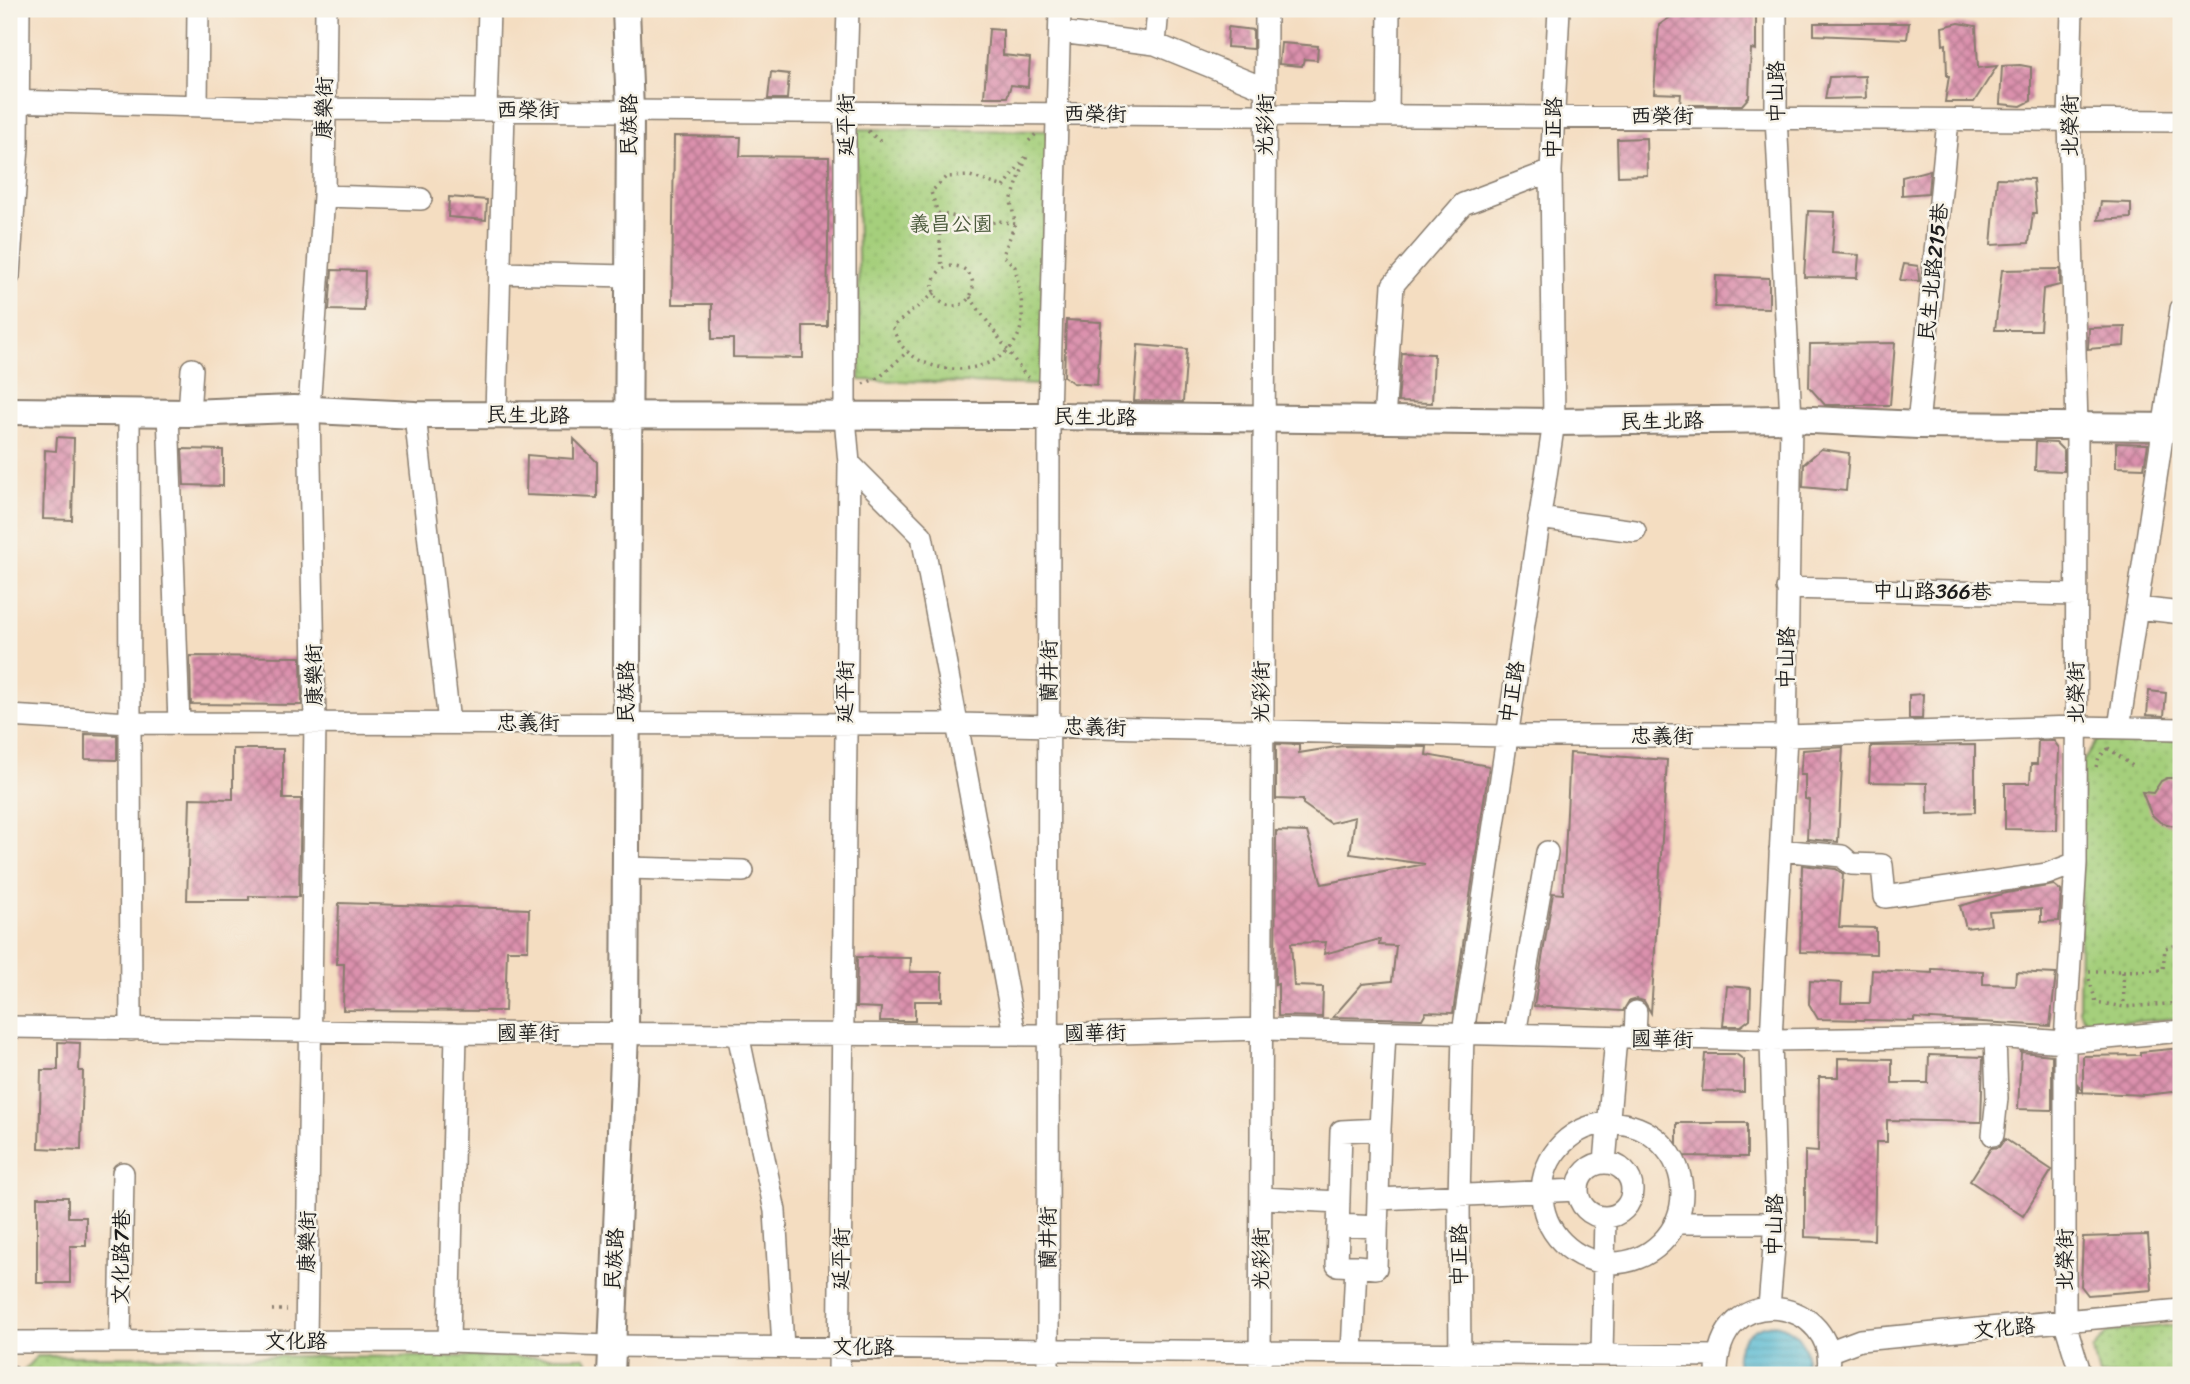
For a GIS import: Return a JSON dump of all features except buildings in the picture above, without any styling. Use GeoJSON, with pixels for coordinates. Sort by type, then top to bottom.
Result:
{"type":"FeatureCollection","features":[{"type":"Feature","properties":{"kind":"main road","name":"民族路"},"geometry":{"type":"LineString","coordinates":[[611,1375],[625,1033],[630,111],[626,9]]}},
{"type":"Feature","properties":{"kind":"main road","name":"民生北路"},"geometry":{"type":"LineString","coordinates":[[9,411],[179,412],[309,409],[415,415],[845,418],[1049,416],[1554,422],[1791,419],[1918,425],[2174,427]]}},
{"type":"Feature","properties":{"kind":"street"},"geometry":{"type":"LineString","coordinates":[[9,276],[19,9]]}},
{"type":"Feature","properties":{"kind":"street"},"geometry":{"type":"LineString","coordinates":[[197,105],[198,9]]}},
{"type":"Feature","properties":{"kind":"street","name":"康樂街"},"geometry":{"type":"LineString","coordinates":[[306,1341],[315,722],[309,409],[324,196],[326,9]]}},
{"type":"Feature","properties":{"kind":"street"},"geometry":{"type":"LineString","coordinates":[[489,9],[500,273],[496,415]]}},
{"type":"Feature","properties":{"kind":"street","name":"延平街"},"geometry":{"type":"LineString","coordinates":[[839,1375],[844,1032],[844,725],[849,463],[845,418],[845,110],[848,9]]}},
{"type":"Feature","properties":{"kind":"street","name":"蘭井街"},"geometry":{"type":"LineString","coordinates":[[1048,1375],[1049,416],[1060,9]]}},
{"type":"Feature","properties":{"kind":"street"},"geometry":{"type":"LineString","coordinates":[[1154,44],[1158,9]]}},
{"type":"Feature","properties":{"kind":"street","name":"光彩街"},"geometry":{"type":"LineString","coordinates":[[1260,1375],[1266,9]]}},
{"type":"Feature","properties":{"kind":"street"},"geometry":{"type":"LineString","coordinates":[[1388,117],[1389,9]]}},
{"type":"Feature","properties":{"kind":"street","name":"中正路"},"geometry":{"type":"LineString","coordinates":[[1460,1375],[1459,1198],[1463,1033],[1554,422],[1551,171],[1559,9]]}},
{"type":"Feature","properties":{"kind":"street","name":"中山路"},"geometry":{"type":"LineString","coordinates":[[1769,1307],[1776,1223],[1771,1041],[1786,736],[1791,419],[1776,116],[1776,9]]}},
{"type":"Feature","properties":{"kind":"street","name":"北榮街"},"geometry":{"type":"LineString","coordinates":[[2072,9],[2069,120],[2077,426],[2076,863],[2065,1042],[2065,1323],[2081,1375]]}},
{"type":"Feature","properties":{"kind":"street"},"geometry":{"type":"LineString","coordinates":[[1060,32],[1154,44],[1266,89]]}},
{"type":"Feature","properties":{"kind":"street","name":"西榮街"},"geometry":{"type":"LineString","coordinates":[[14,101],[324,109],[845,110],[1388,117],[1776,116],[2181,121]]}},
{"type":"Feature","properties":{"kind":"street","name":"民生北路215巷"},"geometry":{"type":"LineString","coordinates":[[1918,425],[1948,120]]}},
{"type":"Feature","properties":{"kind":"street"},"geometry":{"type":"LineString","coordinates":[[1384,421],[1393,285],[1463,204],[1551,171]]}},
{"type":"Feature","properties":{"kind":"street"},"geometry":{"type":"LineString","coordinates":[[324,196],[421,199]]}},
{"type":"Feature","properties":{"kind":"street"},"geometry":{"type":"LineString","coordinates":[[500,273],[628,276]]}},
{"type":"Feature","properties":{"kind":"street"},"geometry":{"type":"LineString","coordinates":[[2120,738],[2138,608],[2174,427],[2181,309]]}},
{"type":"Feature","properties":{"kind":"street"},"geometry":{"type":"LineString","coordinates":[[179,723],[179,412],[192,369]]}},
{"type":"Feature","properties":{"kind":"street"},"geometry":{"type":"LineString","coordinates":[[129,412],[131,1030]]}},
{"type":"Feature","properties":{"kind":"street"},"geometry":{"type":"LineString","coordinates":[[415,415],[449,723]]}},
{"type":"Feature","properties":{"kind":"street"},"geometry":{"type":"LineString","coordinates":[[849,463],[922,536],[1015,1034]]}},
{"type":"Feature","properties":{"kind":"street"},"geometry":{"type":"LineString","coordinates":[[1539,518],[1635,531]]}},
{"type":"Feature","properties":{"kind":"street","name":"中山路366巷"},"geometry":{"type":"LineString","coordinates":[[1787,588],[2076,595]]}},
{"type":"Feature","properties":{"kind":"street"},"geometry":{"type":"LineString","coordinates":[[2138,608],[2181,613]]}},
{"type":"Feature","properties":{"kind":"street","name":"忠義街"},"geometry":{"type":"LineString","coordinates":[[9,716],[130,723],[958,724],[1506,736],[1786,736],[2076,727],[2120,738],[2181,729]]}},
{"type":"Feature","properties":{"kind":"street"},"geometry":{"type":"LineString","coordinates":[[1780,850],[1842,856],[1852,864],[1882,865],[1885,897],[2047,874],[2076,863]]}},
{"type":"Feature","properties":{"kind":"street"},"geometry":{"type":"LineString","coordinates":[[1516,1034],[1547,852]]}},
{"type":"Feature","properties":{"kind":"street"},"geometry":{"type":"LineString","coordinates":[[625,868],[743,872]]}},
{"type":"Feature","properties":{"kind":"street"},"geometry":{"type":"LineString","coordinates":[[1605,1162],[1609,1122],[1625,1038],[1636,1012]]}},
{"type":"Feature","properties":{"kind":"street","name":"國華街"},"geometry":{"type":"LineString","coordinates":[[9,1027],[310,1032],[844,1032],[1048,1035],[1261,1029],[1771,1041],[1994,1037],[2065,1042],[2181,1031]]}},
{"type":"Feature","properties":{"kind":"street"},"geometry":{"type":"LineString","coordinates":[[1380,1129],[1341,1131],[1336,1265],[1376,1268],[1385,1032]]}},
{"type":"Feature","properties":{"kind":"street"},"geometry":{"type":"LineString","coordinates":[[449,1341],[456,1033]]}},
{"type":"Feature","properties":{"kind":"street"},"geometry":{"type":"LineString","coordinates":[[738,1034],[775,1211],[783,1347]]}},
{"type":"Feature","properties":{"kind":"street"},"geometry":{"type":"LineString","coordinates":[[1993,1135],[1997,1098],[1994,1037]]}},
{"type":"Feature","properties":{"kind":"street"},"geometry":{"type":"LineString","coordinates":[[1609,1122],[1629,1125],[1648,1133],[1670,1154],[1681,1183],[1681,1203],[1675,1223],[1663,1241],[1646,1255],[1626,1263],[1604,1264],[1582,1257],[1563,1244],[1549,1225],[1542,1192],[1543,1179],[1551,1157],[1566,1139],[1586,1127],[1609,1122]]}},
{"type":"Feature","properties":{"kind":"street"},"geometry":{"type":"LineString","coordinates":[[1605,1162],[1621,1167],[1631,1181],[1633,1190],[1628,1206],[1614,1216],[1605,1217],[1589,1212],[1578,1190],[1583,1174],[1605,1162]]}},
{"type":"Feature","properties":{"kind":"street","name":"文化路7巷"},"geometry":{"type":"LineString","coordinates":[[120,1340],[123,1173]]}},
{"type":"Feature","properties":{"kind":"street"},"geometry":{"type":"LineString","coordinates":[[1340,1180],[1378,1190],[1459,1198],[1578,1190]]}},
{"type":"Feature","properties":{"kind":"street"},"geometry":{"type":"LineString","coordinates":[[1261,1198],[1339,1202]]}},
{"type":"Feature","properties":{"kind":"street"},"geometry":{"type":"LineString","coordinates":[[1602,1355],[1605,1217]]}},
{"type":"Feature","properties":{"kind":"street"},"geometry":{"type":"LineString","coordinates":[[1675,1223],[1776,1223]]}},
{"type":"Feature","properties":{"kind":"street"},"geometry":{"type":"LineString","coordinates":[[1338,1225],[1377,1227]]}},
{"type":"Feature","properties":{"kind":"street"},"geometry":{"type":"LineString","coordinates":[[1352,1352],[1356,1266]]}},
{"type":"Feature","properties":{"kind":"street"},"geometry":{"type":"LineString","coordinates":[[1717,1366],[1726,1331],[1737,1320],[1751,1312],[1769,1307],[1797,1313],[1810,1322],[1828,1352],[1827,1375]]}},
{"type":"Feature","properties":{"kind":"street","name":"文化路"},"geometry":{"type":"LineString","coordinates":[[1828,1352],[1860,1340],[2065,1323],[2181,1310]]}},
{"type":"Feature","properties":{"kind":"street","name":"文化路"},"geometry":{"type":"LineString","coordinates":[[9,1342],[449,1341],[611,1346],[1460,1353],[1602,1355],[1717,1366]]}},
{"type":"Feature","properties":{"kind":"path"},"geometry":{"type":"LineString","coordinates":[[934,293],[892,327],[908,351],[921,360],[960,370],[1000,358],[1008,351],[1019,334],[1021,313],[1016,267],[1003,255],[1015,225],[1011,201],[1028,153],[1004,187],[970,176],[946,177],[931,192],[938,213],[942,269]]}},
{"type":"Feature","properties":{"kind":"path"},"geometry":{"type":"LineString","coordinates":[[938,213],[986,224],[999,221],[1015,225]]}},
{"type":"Feature","properties":{"kind":"path"},"geometry":{"type":"LineString","coordinates":[[955,265],[967,271],[973,284],[970,297],[954,306],[942,303],[934,293],[934,280],[942,269],[955,265]]}},
{"type":"Feature","properties":{"kind":"path"},"geometry":{"type":"LineString","coordinates":[[970,297],[1026,375]]}},
{"type":"Feature","properties":{"kind":"path"},"geometry":{"type":"LineString","coordinates":[[860,385],[880,377],[908,351]]}},
{"type":"Feature","properties":{"kind":"path"},"geometry":{"type":"LineString","coordinates":[[2093,775],[2099,757],[2120,738]]}},
{"type":"Feature","properties":{"kind":"path"},"geometry":{"type":"LineString","coordinates":[[2108,748],[2134,767]]}},
{"type":"Feature","properties":{"kind":"path"},"geometry":{"type":"LineString","coordinates":[[2181,902],[2181,944],[2165,947],[2163,970],[2087,971],[2096,1002],[2124,1007],[2181,1003]]}},
{"type":"Feature","properties":{"kind":"path"},"geometry":{"type":"LineString","coordinates":[[2123,971],[2124,1007]]}},
{"type":"Feature","properties":{"kind":"path"},"geometry":{"type":"LineString","coordinates":[[16,1365],[17,1375]]}},
{"type":"Feature","properties":{"kind":"green space","name":"義昌公園"},"geometry":{"type":"Polygon","coordinates":[[[856,129],[1048,131],[1041,385],[860,380],[856,129]]]}},
{"type":"Feature","properties":{"kind":"green space"},"geometry":{"type":"Polygon","coordinates":[[[2098,739],[2181,741],[2181,1018],[2088,1025],[2079,1010],[2082,763],[2098,739]]]}},
{"type":"Feature","properties":{"kind":"green space"},"geometry":{"type":"Polygon","coordinates":[[[2181,1324],[2181,1375],[2099,1375],[2093,1351],[2108,1332],[2181,1324]]]}},
{"type":"Feature","properties":{"kind":"green space"},"geometry":{"type":"Polygon","coordinates":[[[37,1356],[584,1357],[596,1375],[19,1375],[37,1356]]]}},
{"type":"Feature","properties":{"kind":"water"},"geometry":{"type":"Polygon","coordinates":[[[1775,1324],[1791,1331],[1802,1342],[1806,1356],[1804,1374],[1741,1375],[1737,1356],[1743,1340],[1756,1329],[1775,1324]]]}}]}
